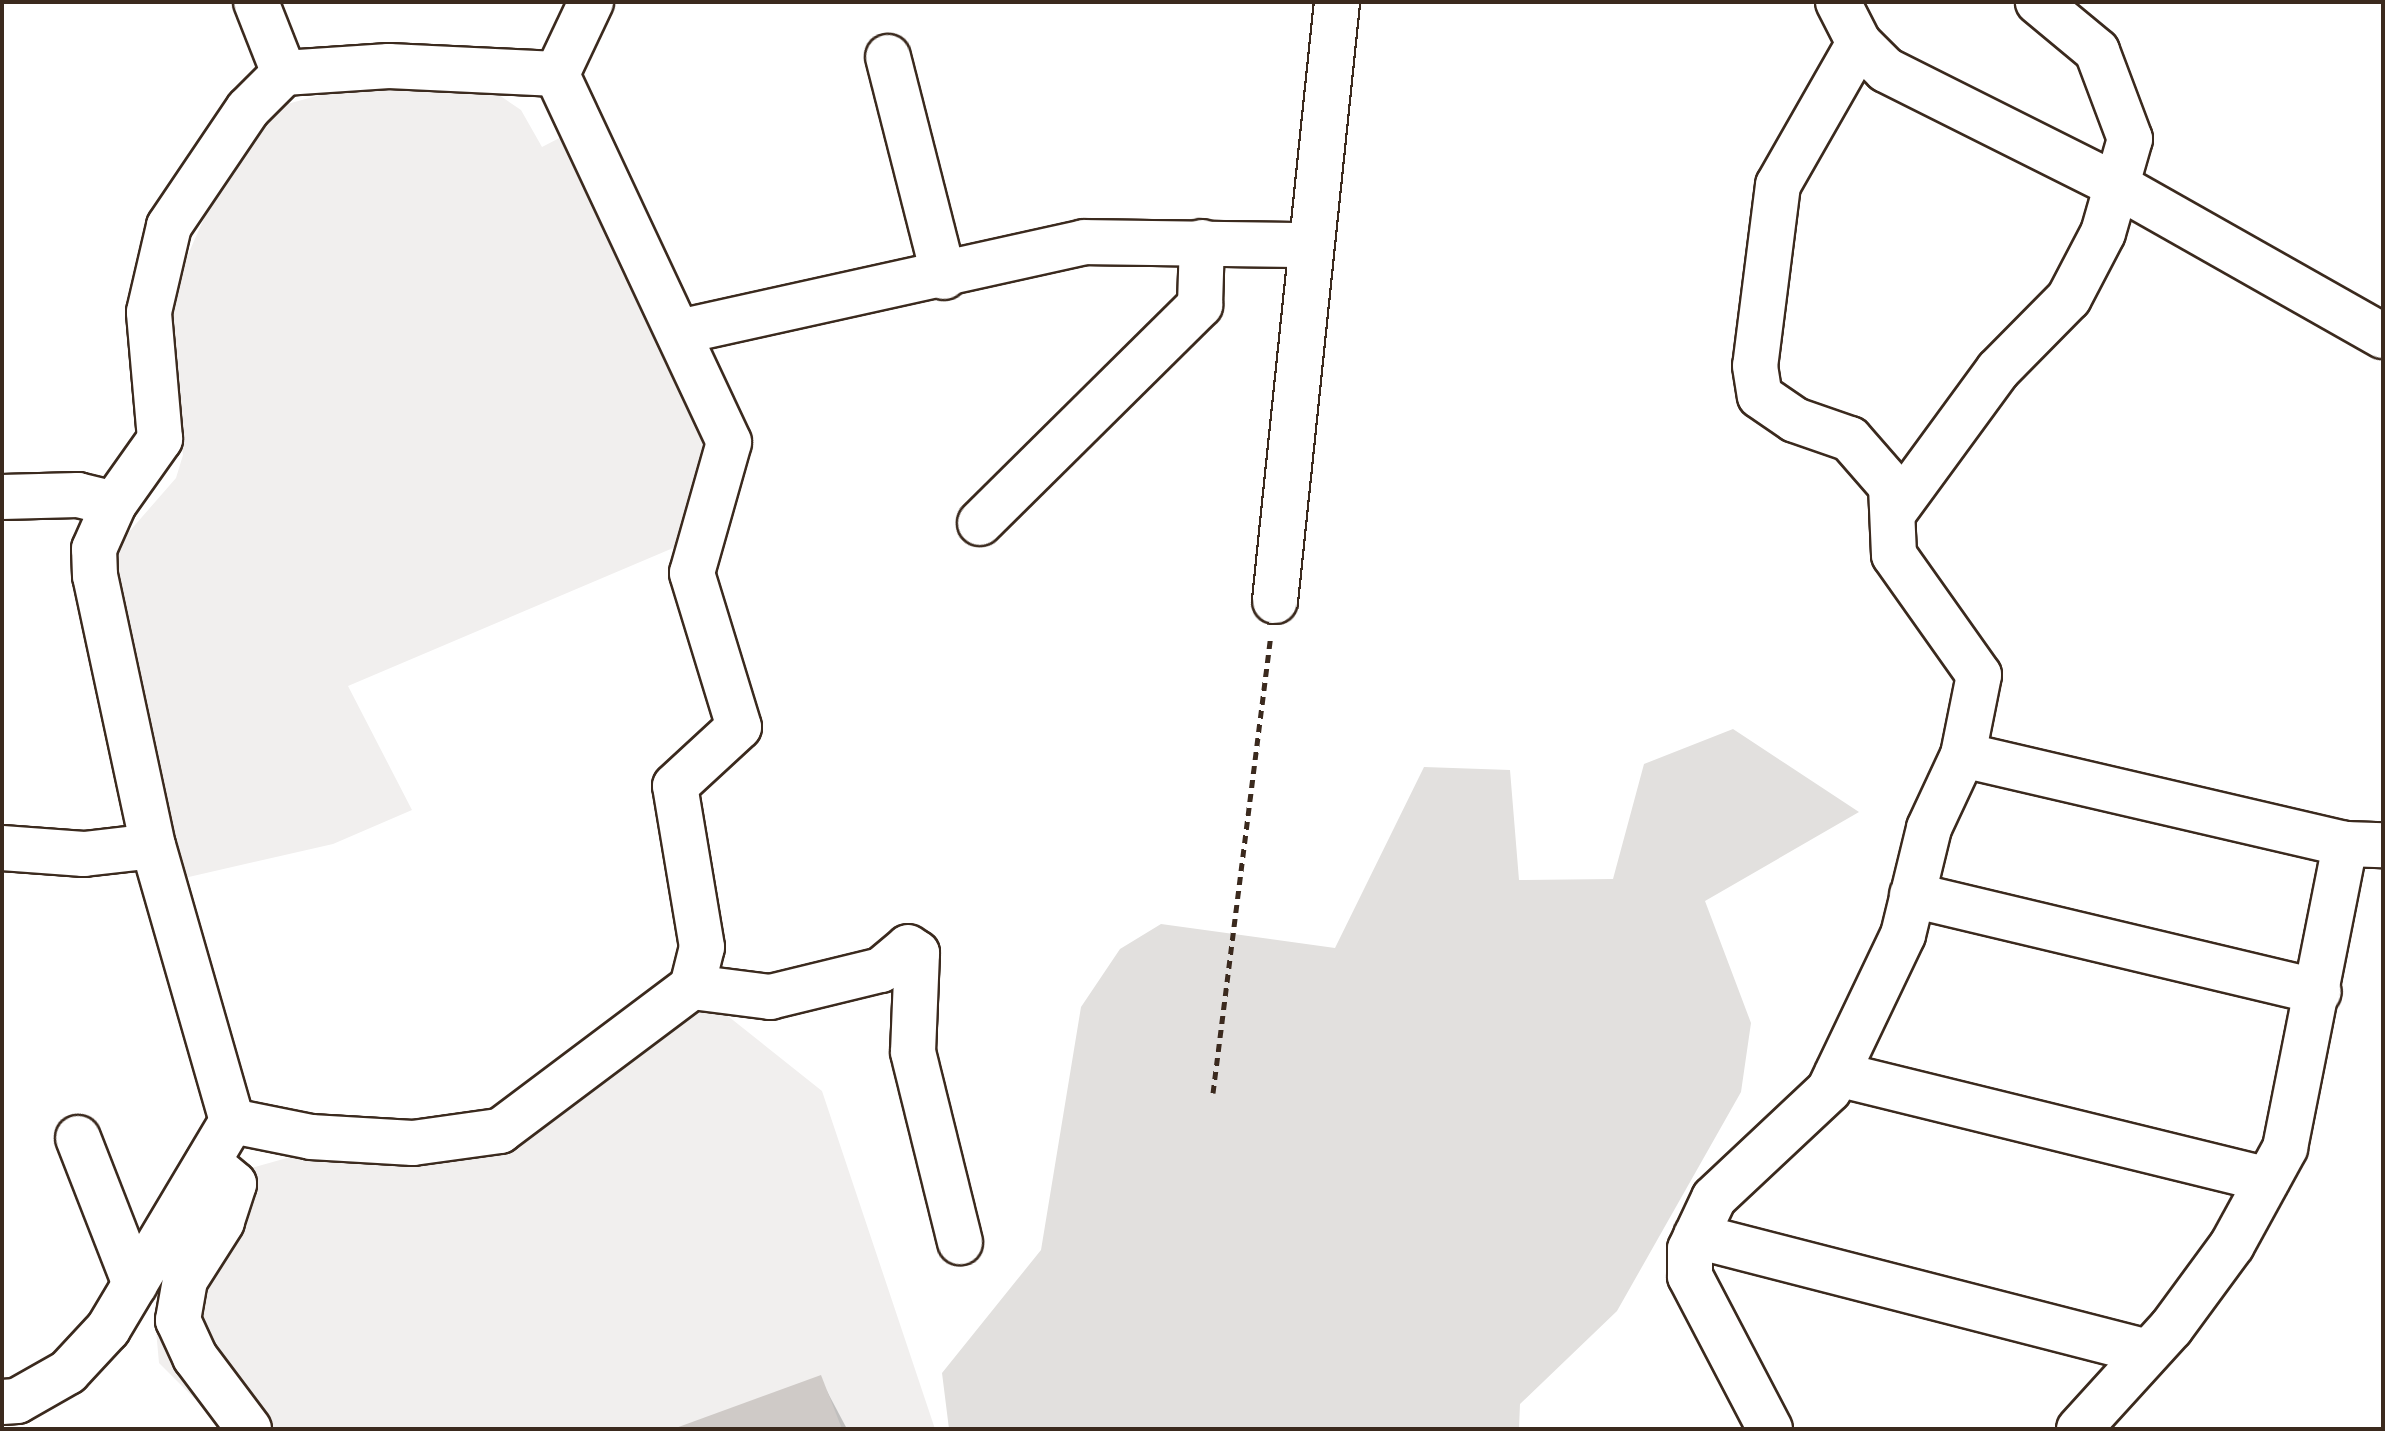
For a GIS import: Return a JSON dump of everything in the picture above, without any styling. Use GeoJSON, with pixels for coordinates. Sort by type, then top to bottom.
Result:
{"type":"FeatureCollection","features":[{"type":"Feature","properties":{"kind":"street"},"geometry":{"type":"LineString","coordinates":[[256,2],[284,73]]}},
{"type":"Feature","properties":{"kind":"street"},"geometry":{"type":"LineString","coordinates":[[557,74],[591,2]]}},
{"type":"Feature","properties":{"kind":"street"},"geometry":{"type":"LineString","coordinates":[[1275,598],[1337,2]]}},
{"type":"Feature","properties":{"kind":"street"},"geometry":{"type":"LineString","coordinates":[[1838,2],[1859,43],[1886,70],[2116,185],[2383,336]]}},
{"type":"Feature","properties":{"kind":"street"},"geometry":{"type":"LineString","coordinates":[[1897,508],[1998,370],[2069,298],[2103,233],[2130,139],[2120,103],[2097,51],[2038,2]]}},
{"type":"Feature","properties":{"kind":"street"},"geometry":{"type":"LineString","coordinates":[[1770,1429],[1690,1276],[1696,1236],[1714,1198],[1837,1074],[1868,1019],[1912,895],[1929,828],[1963,755],[1979,675],[1894,555],[1897,508],[1891,486],[1850,439],[1795,420],[1760,396],[1755,366],[1778,185],[1859,43]]}},
{"type":"Feature","properties":{"kind":"street"},"geometry":{"type":"LineString","coordinates":[[888,57],[944,277]]}},
{"type":"Feature","properties":{"kind":"street"},"geometry":{"type":"LineString","coordinates":[[2,1402],[17,1401],[68,1372],[135,1284],[232,1121],[153,846],[95,576],[94,549],[114,504],[160,439],[149,312],[169,226],[248,109],[284,73],[389,66],[557,74]]}},
{"type":"Feature","properties":{"kind":"street"},"geometry":{"type":"LineString","coordinates":[[232,1121],[311,1137],[413,1143],[500,1131],[692,987],[702,947],[675,786],[739,727],[692,573],[729,442],[557,74]]}},
{"type":"Feature","properties":{"kind":"street"},"geometry":{"type":"LineString","coordinates":[[679,332],[944,277],[1084,242],[1310,245]]}},
{"type":"Feature","properties":{"kind":"street"},"geometry":{"type":"LineString","coordinates":[[980,523],[1200,305],[1202,242]]}},
{"type":"Feature","properties":{"kind":"street"},"geometry":{"type":"LineString","coordinates":[[2,497],[78,495],[114,504]]}},
{"type":"Feature","properties":{"kind":"street"},"geometry":{"type":"LineString","coordinates":[[1963,755],[2364,844],[2319,992],[2285,1148],[2232,1245],[2147,1352],[2079,1429]]}},
{"type":"Feature","properties":{"kind":"street"},"geometry":{"type":"LineString","coordinates":[[2,848],[84,854],[153,846]]}},
{"type":"Feature","properties":{"kind":"street"},"geometry":{"type":"LineString","coordinates":[[1912,895],[2319,992]]}},
{"type":"Feature","properties":{"kind":"street"},"geometry":{"type":"LineString","coordinates":[[692,987],[770,997],[881,970],[908,947],[917,953],[913,1052],[960,1242]]}},
{"type":"Feature","properties":{"kind":"street"},"geometry":{"type":"LineString","coordinates":[[1837,1074],[2267,1180]]}},
{"type":"Feature","properties":{"kind":"street"},"geometry":{"type":"LineString","coordinates":[[78,1138],[135,1284]]}},
{"type":"Feature","properties":{"kind":"street"},"geometry":{"type":"LineString","coordinates":[[208,1162],[234,1184],[222,1222],[185,1280],[178,1320],[195,1357],[249,1429]]}},
{"type":"Feature","properties":{"kind":"street"},"geometry":{"type":"LineString","coordinates":[[1696,1236],[2147,1352]]}},
{"type":"Feature","properties":{"kind":"path"},"geometry":{"type":"LineString","coordinates":[[1213,1093],[1275,598]]}},
{"type":"Feature","properties":{"kind":"shaded area"},"geometry":{"type":"Polygon","coordinates":[[[477,80],[521,110],[542,147],[571,132],[722,434],[692,540],[348,686],[412,810],[333,844],[180,879],[108,556],[176,478],[183,455],[161,316],[216,191],[280,106],[364,83],[477,80]]]}},
{"type":"Feature","properties":{"kind":"shaded area"},"geometry":{"type":"Polygon","coordinates":[[[1733,729],[1859,812],[1705,901],[1751,1023],[1741,1092],[1617,1311],[1520,1404],[1519,1429],[949,1429],[942,1373],[1041,1250],[1081,1007],[1120,949],[1161,924],[1335,948],[1424,767],[1510,770],[1519,880],[1613,879],[1644,764],[1733,729]]]}},
{"type":"Feature","properties":{"kind":"shaded area"},"geometry":{"type":"Polygon","coordinates":[[[709,1001],[822,1091],[935,1429],[225,1429],[159,1363],[155,1319],[210,1214],[248,1202],[251,1168],[344,1142],[452,1151],[709,1001]]]}},
{"type":"Feature","properties":{"kind":"building"},"geometry":{"type":"Polygon","coordinates":[[[821,1375],[842,1429],[673,1429],[821,1375]]]}}]}
